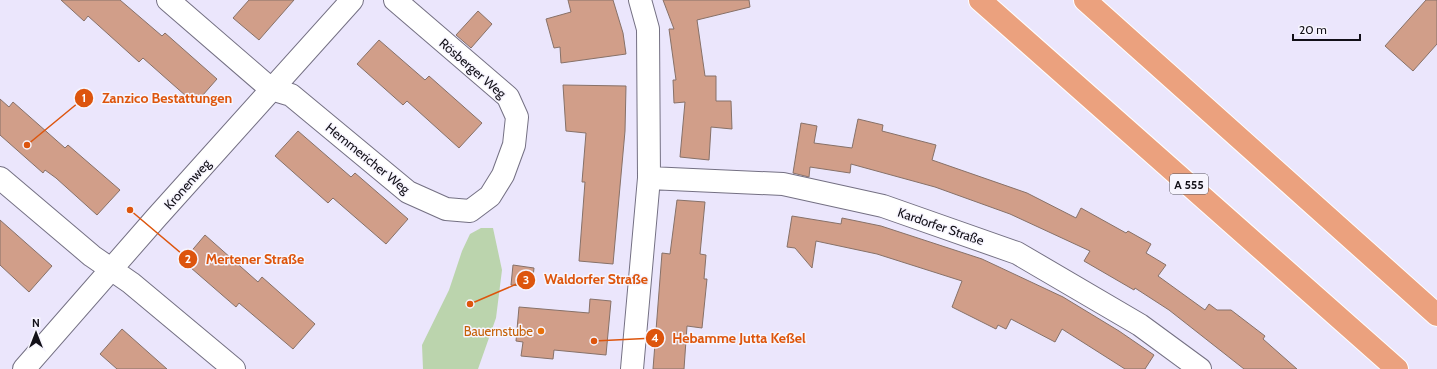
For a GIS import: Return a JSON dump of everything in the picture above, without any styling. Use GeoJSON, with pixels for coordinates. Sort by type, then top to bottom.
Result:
{"type":"FeatureCollection","features":[{"type":"Feature","properties":{"kind":"highway","name":"A 555"},"geometry":{"type":"LineString","coordinates":[[980,0],[1397,369]]}},
{"type":"Feature","properties":{"kind":"highway"},"geometry":{"type":"LineString","coordinates":[[1085,0],[1437,315]]}},
{"type":"Feature","properties":{"kind":"street"},"geometry":{"type":"LineString","coordinates":[[168,0],[271,90]]}},
{"type":"Feature","properties":{"kind":"street","name":"Kronenweg"},"geometry":{"type":"LineString","coordinates":[[24,369],[110,270],[352,0]]}},
{"type":"Feature","properties":{"kind":"street","name":"Rösberger Weg"},"geometry":{"type":"LineString","coordinates":[[395,0],[508,97],[517,117],[514,145],[503,175]]}},
{"type":"Feature","properties":{"kind":"street"},"geometry":{"type":"LineString","coordinates":[[632,369],[649,178],[648,29],[640,0]]}},
{"type":"Feature","properties":{"kind":"street","name":"Hemmericher Weg"},"geometry":{"type":"LineString","coordinates":[[271,90],[291,95],[408,192],[446,209],[470,211],[490,196],[503,175]]}},
{"type":"Feature","properties":{"kind":"street"},"geometry":{"type":"LineString","coordinates":[[0,178],[110,270],[131,283],[234,369]]}},
{"type":"Feature","properties":{"kind":"street","name":"Kardorfer Straße"},"geometry":{"type":"LineString","coordinates":[[649,178],[783,184],[883,206],[1017,253],[1140,325],[1200,369]]}},
{"type":"Feature","properties":{"kind":"green space"},"geometry":{"type":"Polygon","coordinates":[[[481,228],[493,228],[502,270],[496,318],[478,369],[423,369],[422,345],[449,290],[462,251],[470,234],[481,228]]]}},
{"type":"Feature","properties":{"kind":"building"},"geometry":{"type":"Polygon","coordinates":[[[61,0],[120,0],[162,36],[165,33],[217,79],[195,104],[143,58],[139,62],[88,16],[84,21],[61,0]]]}},
{"type":"Feature","properties":{"kind":"building"},"geometry":{"type":"Polygon","coordinates":[[[249,0],[294,0],[259,40],[233,18],[249,0]]]}},
{"type":"Feature","properties":{"kind":"building"},"geometry":{"type":"Polygon","coordinates":[[[568,0],[613,0],[623,33],[626,54],[561,63],[560,47],[554,48],[546,19],[571,12],[568,0]]]}},
{"type":"Feature","properties":{"kind":"building"},"geometry":{"type":"Polygon","coordinates":[[[663,0],[749,0],[750,7],[697,20],[705,76],[716,76],[716,101],[731,101],[732,129],[711,127],[709,160],[680,157],[685,102],[674,103],[673,80],[676,80],[669,29],[674,29],[663,0]]]}},
{"type":"Feature","properties":{"kind":"building"},"geometry":{"type":"Polygon","coordinates":[[[1426,0],[1437,0],[1437,44],[1413,71],[1385,46],[1426,0]]]}},
{"type":"Feature","properties":{"kind":"building"},"geometry":{"type":"Polygon","coordinates":[[[478,11],[492,24],[471,48],[456,35],[478,11]]]}},
{"type":"Feature","properties":{"kind":"building"},"geometry":{"type":"Polygon","coordinates":[[[379,40],[425,80],[429,76],[482,123],[459,148],[407,101],[403,105],[357,64],[379,40]]]}},
{"type":"Feature","properties":{"kind":"building"},"geometry":{"type":"Polygon","coordinates":[[[563,85],[626,86],[625,131],[613,264],[579,261],[585,182],[582,182],[586,133],[566,131],[563,85]]]}},
{"type":"Feature","properties":{"kind":"building"},"geometry":{"type":"Polygon","coordinates":[[[0,99],[9,107],[13,102],[65,148],[68,145],[120,190],[97,215],[56,178],[45,170],[43,173],[0,135],[0,99]]]}},
{"type":"Feature","properties":{"kind":"building"},"geometry":{"type":"Polygon","coordinates":[[[858,119],[883,125],[882,131],[936,145],[932,160],[1027,193],[1076,218],[1081,208],[1126,233],[1128,231],[1151,244],[1146,253],[1166,265],[1158,276],[1205,310],[1209,304],[1217,310],[1231,310],[1265,336],[1263,339],[1297,369],[1244,369],[1169,310],[1135,288],[1134,290],[1084,261],[1090,251],[1010,214],[935,187],[851,164],[850,173],[810,167],[809,177],[793,173],[801,123],[817,126],[814,143],[852,148],[858,119]]]}},
{"type":"Feature","properties":{"kind":"building"},"geometry":{"type":"Polygon","coordinates":[[[298,131],[351,177],[355,173],[408,219],[386,244],[333,198],[328,203],[275,156],[298,131]]]}},
{"type":"Feature","properties":{"kind":"building"},"geometry":{"type":"Polygon","coordinates":[[[677,200],[705,202],[700,254],[706,255],[704,279],[707,279],[702,328],[687,326],[684,369],[653,369],[662,253],[670,254],[677,200]]]}},
{"type":"Feature","properties":{"kind":"building"},"geometry":{"type":"Polygon","coordinates":[[[792,216],[841,224],[842,218],[881,226],[982,259],[1063,297],[1119,331],[1154,355],[1145,369],[1125,369],[1062,329],[1055,342],[1011,319],[1006,329],[998,325],[996,329],[952,307],[962,281],[877,254],[816,241],[812,268],[795,248],[787,247],[792,216]]]}},
{"type":"Feature","properties":{"kind":"building"},"geometry":{"type":"Polygon","coordinates":[[[0,220],[52,266],[29,292],[0,265],[0,220]]]}},
{"type":"Feature","properties":{"kind":"building"},"geometry":{"type":"Polygon","coordinates":[[[205,235],[258,282],[262,277],[315,324],[293,349],[239,303],[236,307],[183,261],[205,235]]]}},
{"type":"Feature","properties":{"kind":"building"},"geometry":{"type":"Polygon","coordinates":[[[513,265],[534,268],[532,287],[511,285],[513,265]]]}},
{"type":"Feature","properties":{"kind":"building"},"geometry":{"type":"Polygon","coordinates":[[[590,299],[611,301],[606,355],[554,350],[553,359],[521,356],[523,342],[516,341],[519,307],[589,313],[590,299]]]}},
{"type":"Feature","properties":{"kind":"building"},"geometry":{"type":"Polygon","coordinates":[[[122,329],[167,369],[117,369],[100,354],[122,329]]]}},
{"type":"Feature","properties":{"kind":"place","name":"Zanzico Bestattungen"},"geometry":{"type":"Point","coordinates":[27,145]}},
{"type":"Feature","properties":{"kind":"place","name":"Mertener Straße"},"geometry":{"type":"Point","coordinates":[130,210]}},
{"type":"Feature","properties":{"kind":"place","name":"Waldorfer Straße"},"geometry":{"type":"Point","coordinates":[470,304]}},
{"type":"Feature","properties":{"kind":"place","name":"Bauernstube"},"geometry":{"type":"Point","coordinates":[541,331]}},
{"type":"Feature","properties":{"kind":"place","name":"Hebamme Jutta Keßel"},"geometry":{"type":"Point","coordinates":[594,341]}}]}
